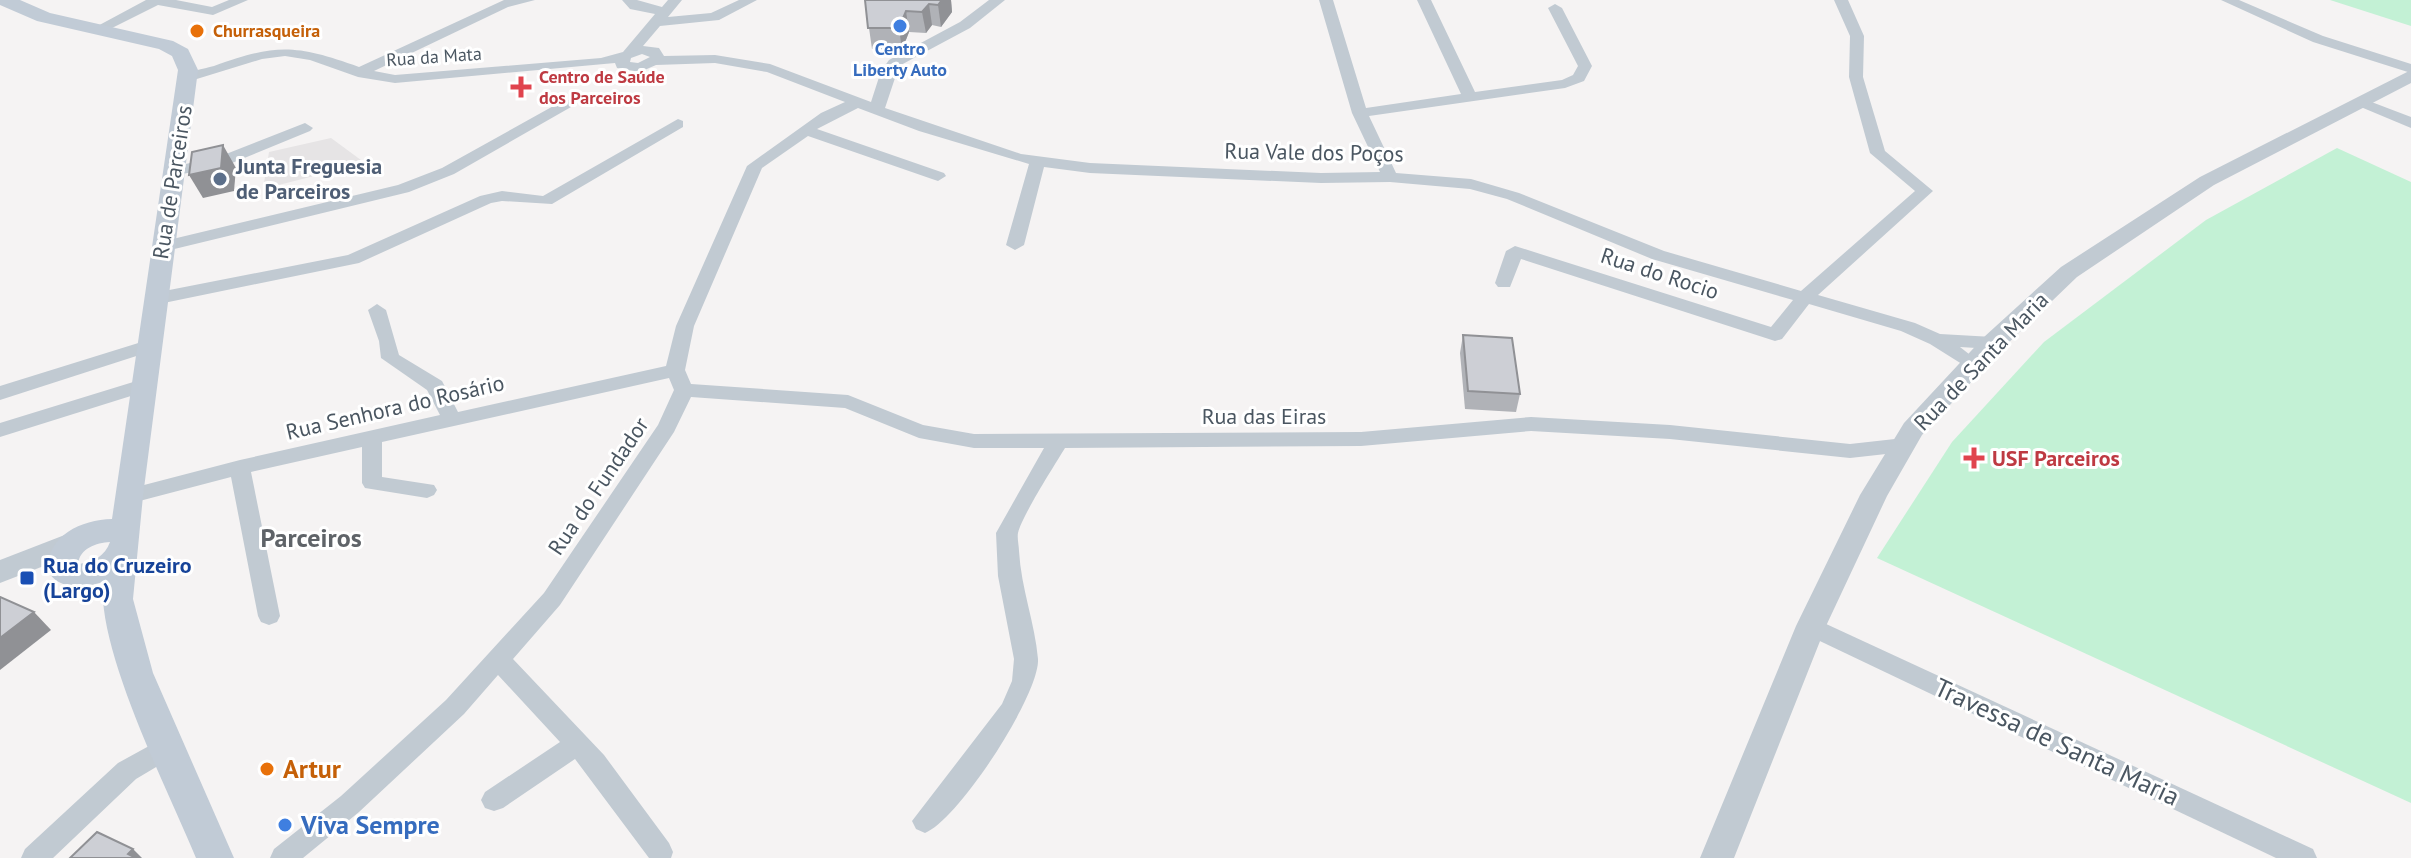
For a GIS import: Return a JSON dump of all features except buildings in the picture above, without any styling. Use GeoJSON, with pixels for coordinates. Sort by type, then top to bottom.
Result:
{"type":"FeatureCollection","features":[{"type":"Feature","properties":{"kind":"main road"},"geometry":{"type":"LineString","coordinates":[[4,0],[44,17],[173,47],[181,53],[188,74]]}},
{"type":"Feature","properties":{"kind":"main road","name":"Rua de Parceiros"},"geometry":{"type":"LineString","coordinates":[[188,74],[154,299],[117,599],[136,673],[215,858]]}},
{"type":"Feature","properties":{"kind":"main road"},"geometry":{"type":"LineString","coordinates":[[77,555],[128,496]]}},
{"type":"Feature","properties":{"kind":"main road"},"geometry":{"type":"LineString","coordinates":[[113,530],[123,545],[101,570],[77,555],[113,530]]}},
{"type":"Feature","properties":{"kind":"main road"},"geometry":{"type":"LineString","coordinates":[[77,555],[117,599]]}},
{"type":"Feature","properties":{"kind":"street"},"geometry":{"type":"LineString","coordinates":[[99,29],[156,0],[213,11],[241,0]]}},
{"type":"Feature","properties":{"kind":"street"},"geometry":{"type":"LineString","coordinates":[[358,73],[504,4],[528,0]]}},
{"type":"Feature","properties":{"kind":"street"},"geometry":{"type":"LineString","coordinates":[[629,0],[635,6],[714,17],[750,0]]}},
{"type":"Feature","properties":{"kind":"street"},"geometry":{"type":"LineString","coordinates":[[684,390],[675,370],[685,326],[755,166],[826,116],[868,105],[894,63],[965,25],[998,0]]}},
{"type":"Feature","properties":{"kind":"street"},"geometry":{"type":"LineString","coordinates":[[1326,0],[1360,113],[1390,177]]}},
{"type":"Feature","properties":{"kind":"street"},"geometry":{"type":"LineString","coordinates":[[1424,0],[1470,97]]}},
{"type":"Feature","properties":{"kind":"street"},"geometry":{"type":"LineString","coordinates":[[1806,296],[1925,191],[1878,153],[1856,77],[1857,36],[1841,0]]}},
{"type":"Feature","properties":{"kind":"street"},"geometry":{"type":"LineString","coordinates":[[2228,0],[2318,39],[2411,69]]}},
{"type":"Feature","properties":{"kind":"street"},"geometry":{"type":"LineString","coordinates":[[1360,113],[1565,84],[1579,78],[1585,66],[1555,8]]}},
{"type":"Feature","properties":{"kind":"street"},"geometry":{"type":"LineString","coordinates":[[652,51],[666,11]]}},
{"type":"Feature","properties":{"kind":"street","name":"Rua Vale dos Poços"},"geometry":{"type":"LineString","coordinates":[[625,58],[652,51],[680,58],[725,60],[770,68],[970,143],[1038,161],[1090,168],[1448,180],[1492,188],[1658,255],[1806,296],[1937,340],[1993,343]]}},
{"type":"Feature","properties":{"kind":"street","name":"Rua da Mata"},"geometry":{"type":"LineString","coordinates":[[188,74],[287,52],[372,78],[395,79],[625,58]]}},
{"type":"Feature","properties":{"kind":"street","name":"Rua de Santa Maria"},"geometry":{"type":"LineString","coordinates":[[1717,858],[1811,626],[1874,495],[1913,429],[1993,343],[2069,272],[2207,181],[2411,76]]}},
{"type":"Feature","properties":{"kind":"street"},"geometry":{"type":"LineString","coordinates":[[2361,102],[2411,123]]}},
{"type":"Feature","properties":{"kind":"street"},"geometry":{"type":"LineString","coordinates":[[162,247],[403,189],[448,171],[566,104]]}},
{"type":"Feature","properties":{"kind":"street"},"geometry":{"type":"LineString","coordinates":[[154,299],[353,259],[486,199],[502,196],[546,201],[678,124]]}},
{"type":"Feature","properties":{"kind":"street"},"geometry":{"type":"LineString","coordinates":[[174,171],[226,160],[305,128]]}},
{"type":"Feature","properties":{"kind":"street"},"geometry":{"type":"LineString","coordinates":[[805,130],[938,176]]}},
{"type":"Feature","properties":{"kind":"street"},"geometry":{"type":"LineString","coordinates":[[1015,245],[1038,161]]}},
{"type":"Feature","properties":{"kind":"street","name":"Rua do Rocio"},"geometry":{"type":"LineString","coordinates":[[1504,283],[1515,251],[1775,335],[1806,296]]}},
{"type":"Feature","properties":{"kind":"street"},"geometry":{"type":"LineString","coordinates":[[377,310],[388,341],[390,358],[435,386],[452,419]]}},
{"type":"Feature","properties":{"kind":"street","name":"Rua Vale dos Poços"},"geometry":{"type":"LineString","coordinates":[[1937,340],[1973,365]]}},
{"type":"Feature","properties":{"kind":"street"},"geometry":{"type":"LineString","coordinates":[[0,393],[148,346]]}},
{"type":"Feature","properties":{"kind":"street","name":"Rua Senhora do Rosário"},"geometry":{"type":"LineString","coordinates":[[128,496],[240,467],[675,370]]}},
{"type":"Feature","properties":{"kind":"street"},"geometry":{"type":"LineString","coordinates":[[0,430],[143,385]]}},
{"type":"Feature","properties":{"kind":"street","name":"Rua das Eiras"},"geometry":{"type":"LineString","coordinates":[[684,390],[848,402],[919,431],[974,441],[1057,443],[1373,439],[1531,424],[1670,432],[1850,451],[1904,445]]}},
{"type":"Feature","properties":{"kind":"street","name":"Rua do Fundador"},"geometry":{"type":"LineString","coordinates":[[283,858],[350,804],[443,718],[552,599],[667,427],[684,390]]}},
{"type":"Feature","properties":{"kind":"street"},"geometry":{"type":"LineString","coordinates":[[372,437],[372,483],[427,490]]}},
{"type":"Feature","properties":{"kind":"street"},"geometry":{"type":"LineString","coordinates":[[925,821],[957,785],[1011,710],[1024,681],[1026,659],[1005,547],[1007,533],[1057,443]]}},
{"type":"Feature","properties":{"kind":"street","name":"Rua das Eiras"},"geometry":{"type":"LineString","coordinates":[[1850,451],[1890,470]]}},
{"type":"Feature","properties":{"kind":"street"},"geometry":{"type":"LineString","coordinates":[[240,467],[269,616]]}},
{"type":"Feature","properties":{"kind":"street"},"geometry":{"type":"LineString","coordinates":[[9,570],[77,555]]}},
{"type":"Feature","properties":{"kind":"street","name":"Travessa de Santa Maria"},"geometry":{"type":"LineString","coordinates":[[1811,626],[2304,858]]}},
{"type":"Feature","properties":{"kind":"street"},"geometry":{"type":"LineString","coordinates":[[498,659],[578,744],[660,852]]}},
{"type":"Feature","properties":{"kind":"street"},"geometry":{"type":"LineString","coordinates":[[494,800],[578,744]]}},
{"type":"Feature","properties":{"kind":"street"},"geometry":{"type":"LineString","coordinates":[[34,858],[127,771],[169,746]]}},
{"type":"Feature","properties":{"kind":"shaded area"},"geometry":{"type":"Polygon","coordinates":[[[331,138],[365,163],[263,189],[269,152],[331,138]]]}},
{"type":"Feature","properties":{"kind":"green space"},"geometry":{"type":"Polygon","coordinates":[[[2330,0],[2411,0],[2411,26],[2330,0]]]}},
{"type":"Feature","properties":{"kind":"green space"},"geometry":{"type":"Polygon","coordinates":[[[2337,148],[2411,182],[2411,803],[1877,558],[1952,442],[2044,342],[2206,220],[2337,148]]]}},
{"type":"Feature","properties":{"kind":"place","name":"Centro Liberty Auto"},"geometry":{"type":"Point","coordinates":[900,26]}},
{"type":"Feature","properties":{"kind":"place","name":"Churrasqueira"},"geometry":{"type":"Point","coordinates":[197,31]}},
{"type":"Feature","properties":{"kind":"place","name":"Centro de Saúde dos Parceiros"},"geometry":{"type":"Point","coordinates":[521,87]}},
{"type":"Feature","properties":{"kind":"place","name":"Junta Freguesia de Parceiros"},"geometry":{"type":"Point","coordinates":[220,179]}},
{"type":"Feature","properties":{"kind":"place","name":"USF Parceiros"},"geometry":{"type":"Point","coordinates":[1974,458]}},
{"type":"Feature","properties":{"kind":"place","name":"Rua do Cruzeiro (Largo)"},"geometry":{"type":"Point","coordinates":[27,578]}},
{"type":"Feature","properties":{"kind":"place","name":"Artur"},"geometry":{"type":"Point","coordinates":[267,769]}},
{"type":"Feature","properties":{"kind":"place","name":"Viva Sempre"},"geometry":{"type":"Point","coordinates":[285,825]}},
{"type":"Feature","properties":{"kind":"district","name":"Parceiros"},"geometry":{"type":"Point","coordinates":[311,538]}}]}
